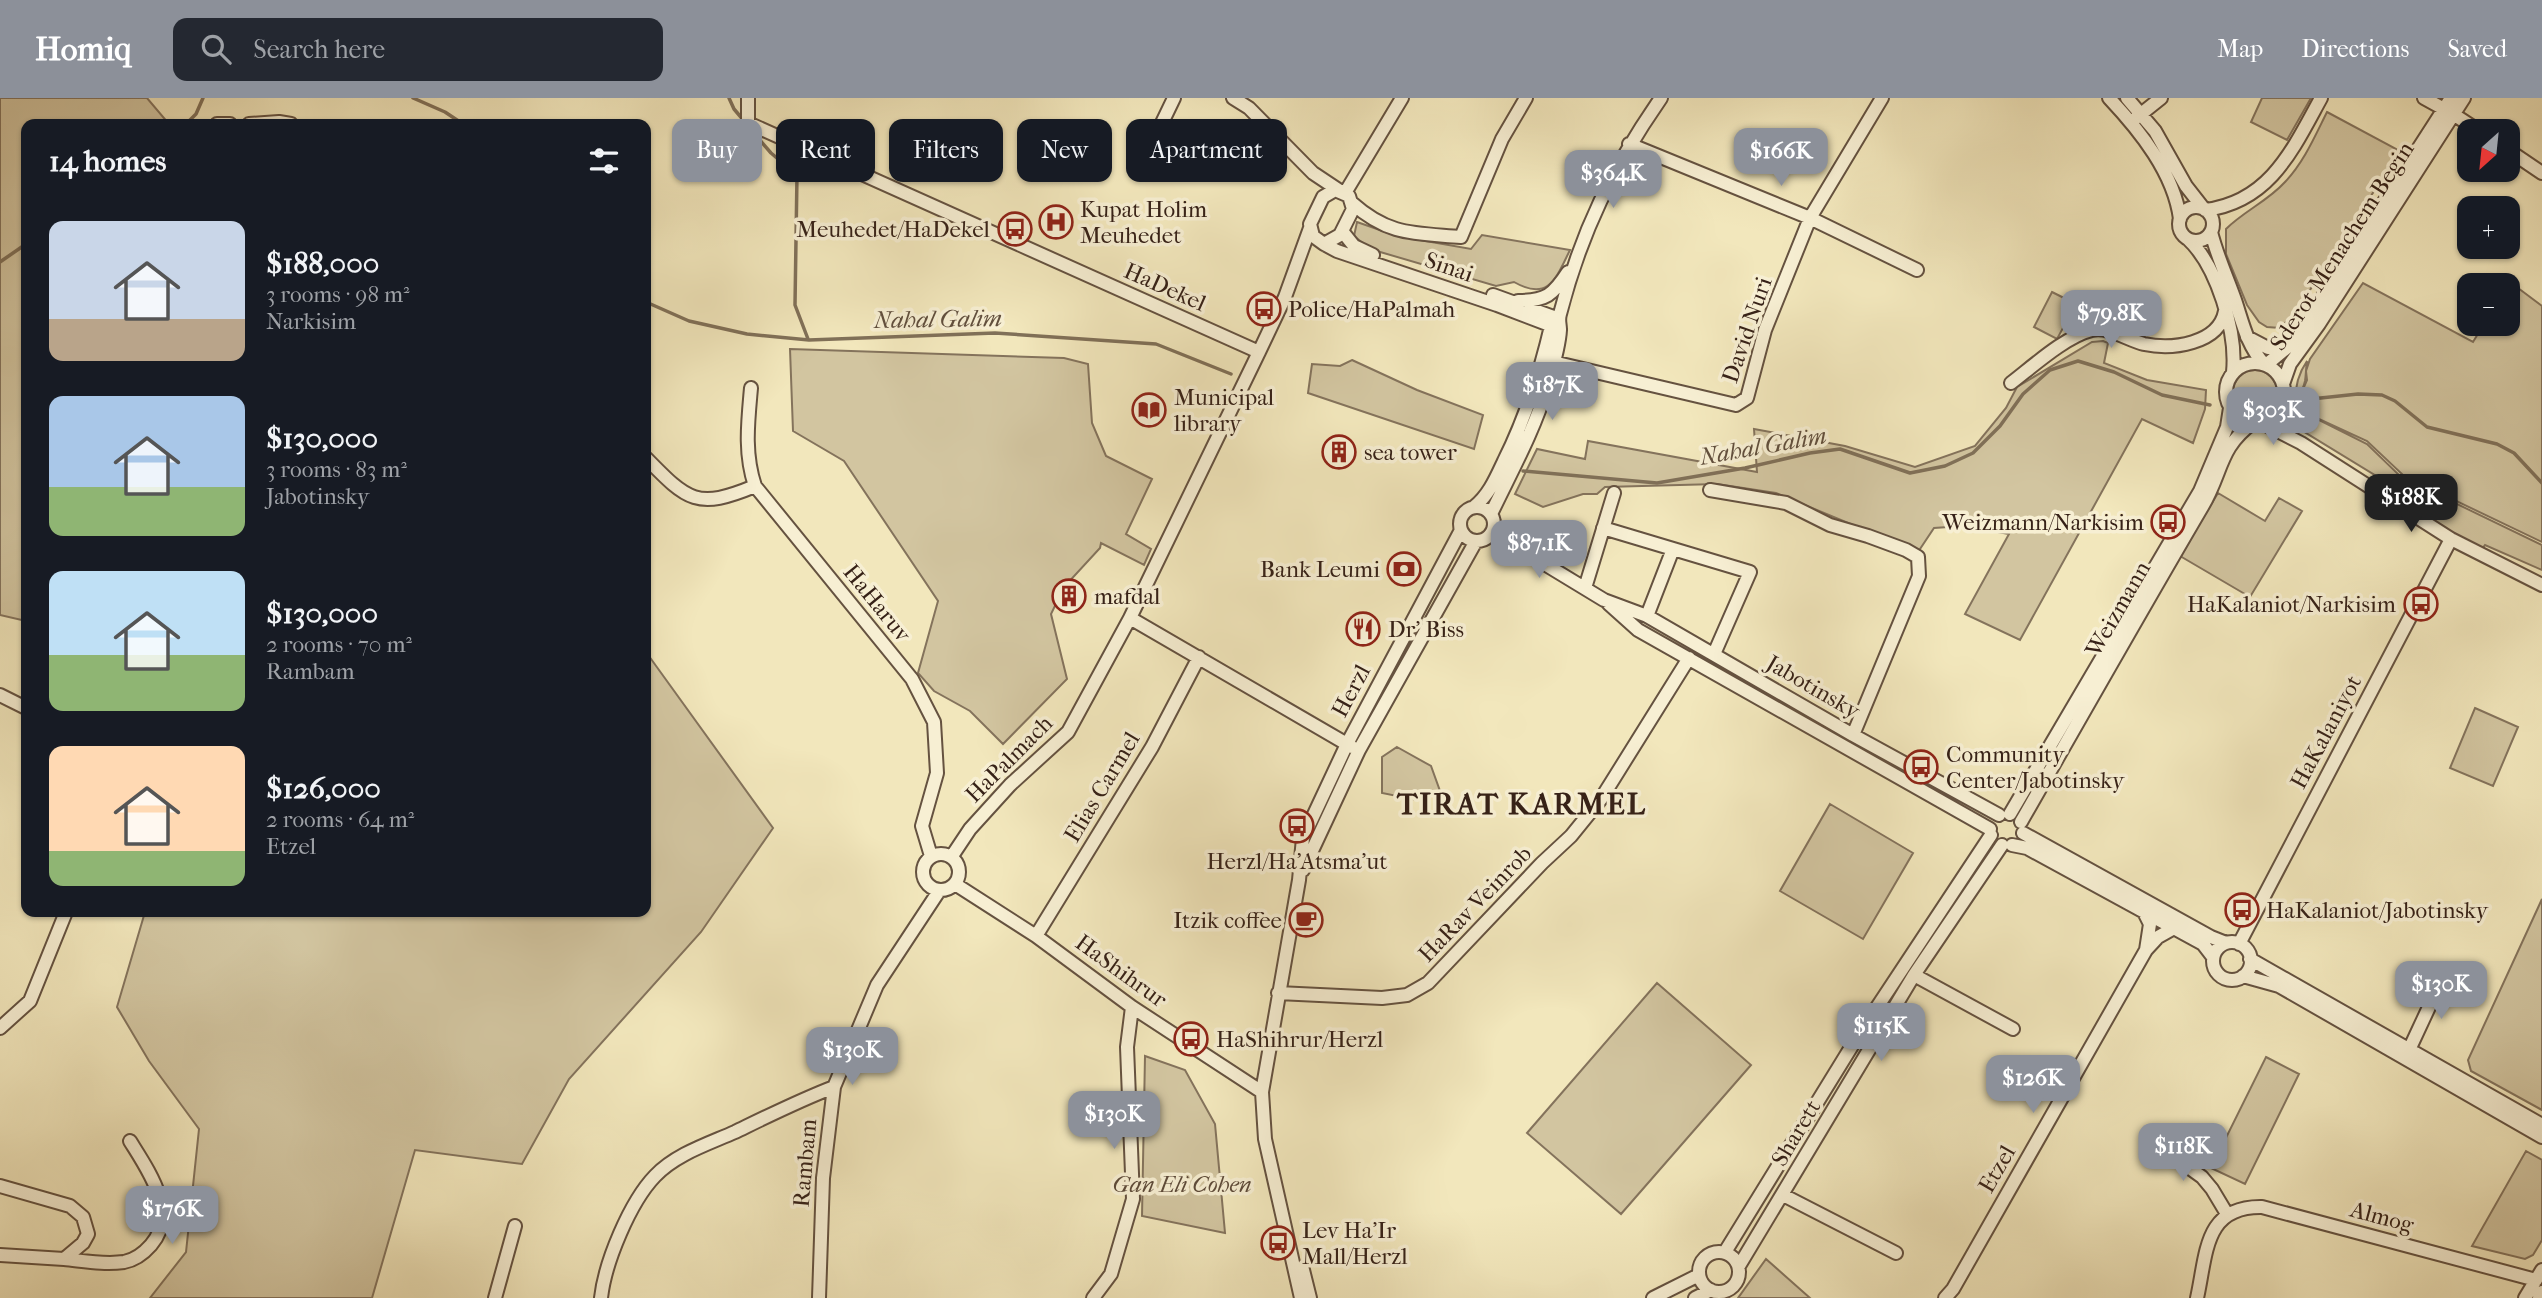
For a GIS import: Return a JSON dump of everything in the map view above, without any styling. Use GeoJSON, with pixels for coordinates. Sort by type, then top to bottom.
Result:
{"type":"FeatureCollection","features":[{"type":"Feature","properties":{"kind":"street","name":"HaDekel"},"geometry":{"type":"LineString","coordinates":[[748,98],[748,123],[1259,352]]}},
{"type":"Feature","properties":{"kind":"street"},"geometry":{"type":"LineString","coordinates":[[1164,119],[1174,98]]}},
{"type":"Feature","properties":{"kind":"street"},"geometry":{"type":"LineString","coordinates":[[1233,98],[1252,103],[1312,173],[1323,197]]}},
{"type":"Feature","properties":{"kind":"street"},"geometry":{"type":"LineString","coordinates":[[1346,195],[1335,190],[1323,197],[1312,219],[1310,229],[1322,243],[1334,240],[1351,215],[1346,195],[1402,98]]}},
{"type":"Feature","properties":{"kind":"street"},"geometry":{"type":"LineString","coordinates":[[1312,173],[1346,195],[1369,218],[1399,232],[1461,237],[1502,139],[1526,98]]}},
{"type":"Feature","properties":{"kind":"street"},"geometry":{"type":"LineString","coordinates":[[1474,507],[1484,508],[1494,521],[1492,532],[1484,539],[1476,541],[1461,530],[1462,515],[1489,492],[1521,426],[1557,324],[1574,263],[1595,208],[1629,144],[1661,98]]}},
{"type":"Feature","properties":{"kind":"street","name":"David Nuri"},"geometry":{"type":"LineString","coordinates":[[1553,362],[1736,405],[1747,398],[1765,330],[1810,218],[1882,98]]}},
{"type":"Feature","properties":{"kind":"street"},"geometry":{"type":"LineString","coordinates":[[2109,98],[2169,178],[2176,198],[2180,230],[2207,261],[2225,311],[2232,344],[2234,372],[2225,389],[2230,408],[2236,415],[2256,421],[2301,443],[2451,539],[2542,585]]}},
{"type":"Feature","properties":{"kind":"street"},"geometry":{"type":"LineString","coordinates":[[2127,98],[2167,150],[2192,195],[2211,216],[2217,256],[2250,346],[2265,365],[2277,373],[2283,384],[2283,400],[2279,409],[2273,416],[2256,421]]}},
{"type":"Feature","properties":{"kind":"street"},"geometry":{"type":"LineString","coordinates":[[2129,122],[2161,98]]}},
{"type":"Feature","properties":{"kind":"street"},"geometry":{"type":"LineString","coordinates":[[2188,239],[2199,241],[2235,204],[2262,186],[2283,164],[2321,98]]}},
{"type":"Feature","properties":{"kind":"street"},"geometry":{"type":"LineString","coordinates":[[2424,98],[2450,107],[2464,119]]}},
{"type":"Feature","properties":{"kind":"street","name":"Sderot Menachem Begin"},"geometry":{"type":"LineString","coordinates":[[2265,365],[2289,346],[2450,107],[2464,98]]}},
{"type":"Feature","properties":{"kind":"street","name":"Sderot Menachem Begin"},"geometry":{"type":"LineString","coordinates":[[2283,384],[2290,364],[2319,324],[2450,107]]}},
{"type":"Feature","properties":{"kind":"street"},"geometry":{"type":"LineString","coordinates":[[1629,144],[1810,218],[1917,270]]}},
{"type":"Feature","properties":{"kind":"street"},"geometry":{"type":"LineString","coordinates":[[2520,158],[2542,173]]}},
{"type":"Feature","properties":{"kind":"street"},"geometry":{"type":"LineString","coordinates":[[2180,219],[2187,210],[2193,208],[2205,210],[2235,204]]}},
{"type":"Feature","properties":{"kind":"street","name":"HaPalmach"},"geometry":{"type":"LineString","coordinates":[[952,856],[970,829],[1010,785],[1068,732],[1130,618],[1259,352],[1294,274],[1310,229]]}},
{"type":"Feature","properties":{"kind":"street","name":"Sinai"},"geometry":{"type":"LineString","coordinates":[[1342,231],[1354,246],[1365,252],[1513,302],[1557,324]]}},
{"type":"Feature","properties":{"kind":"street","name":"HaPalmach"},"geometry":{"type":"LineString","coordinates":[[1294,274],[1322,243]]}},
{"type":"Feature","properties":{"kind":"street","name":"Sinai"},"geometry":{"type":"LineString","coordinates":[[1322,243],[1338,251],[1557,324]]}},
{"type":"Feature","properties":{"kind":"street"},"geometry":{"type":"LineString","coordinates":[[1513,302],[1532,301],[1550,295],[1574,263]]}},
{"type":"Feature","properties":{"kind":"street"},"geometry":{"type":"LineString","coordinates":[[2209,337],[2221,325],[2225,311]]}},
{"type":"Feature","properties":{"kind":"street"},"geometry":{"type":"LineString","coordinates":[[1491,514],[1534,423],[1548,385],[1557,324]]}},
{"type":"Feature","properties":{"kind":"street"},"geometry":{"type":"LineString","coordinates":[[2011,383],[2074,338],[2089,331],[2104,330],[2135,342],[2159,346],[2189,343],[2209,337],[2217,337],[2232,344]]}},
{"type":"Feature","properties":{"kind":"street"},"geometry":{"type":"LineString","coordinates":[[2246,336],[2268,348],[2289,346]]}},
{"type":"Feature","properties":{"kind":"street"},"geometry":{"type":"LineString","coordinates":[[2234,372],[2250,363],[2265,365]]}},
{"type":"Feature","properties":{"kind":"street","name":"HaHaruv"},"geometry":{"type":"LineString","coordinates":[[751,388],[746,435],[748,466],[755,486],[912,679],[934,722],[937,773],[922,827],[931,856]]}},
{"type":"Feature","properties":{"kind":"street","name":"Weizmann"},"geometry":{"type":"LineString","coordinates":[[2004,814],[2200,491],[2227,427],[2230,408]]}},
{"type":"Feature","properties":{"kind":"street"},"geometry":{"type":"LineString","coordinates":[[2279,409],[2286,428],[2301,443]]}},
{"type":"Feature","properties":{"kind":"street","name":"Weizmann"},"geometry":{"type":"LineString","coordinates":[[2022,827],[2203,506],[2229,446],[2239,433],[2256,421]]}},
{"type":"Feature","properties":{"kind":"street"},"geometry":{"type":"LineString","coordinates":[[651,463],[678,490],[704,500],[727,498],[755,486]]}},
{"type":"Feature","properties":{"kind":"street"},"geometry":{"type":"LineString","coordinates":[[1710,490],[1787,503],[1830,525],[1894,545],[1918,557],[1919,576],[1853,735]]}},
{"type":"Feature","properties":{"kind":"street"},"geometry":{"type":"LineString","coordinates":[[1584,588],[1614,493]]}},
{"type":"Feature","properties":{"kind":"street"},"geometry":{"type":"LineString","coordinates":[[1603,528],[1750,572],[1714,654]]}},
{"type":"Feature","properties":{"kind":"street","name":"Herzl"},"geometry":{"type":"LineString","coordinates":[[1301,1298],[1265,1139],[1262,1092],[1299,880],[1353,747],[1461,530]]}},
{"type":"Feature","properties":{"kind":"street","name":"Jabotinsky"},"geometry":{"type":"LineString","coordinates":[[1492,532],[1604,600],[1638,630],[1991,832]]}},
{"type":"Feature","properties":{"kind":"street","name":"HaKalaniyot"},"geometry":{"type":"LineString","coordinates":[[2232,944],[2451,539]]}},
{"type":"Feature","properties":{"kind":"street","name":"Herzl"},"geometry":{"type":"LineString","coordinates":[[1353,747],[1476,541]]}},
{"type":"Feature","properties":{"kind":"street"},"geometry":{"type":"LineString","coordinates":[[1647,616],[1673,549]]}},
{"type":"Feature","properties":{"kind":"street","name":"Jabotinsky"},"geometry":{"type":"LineString","coordinates":[[1604,600],[1647,616],[1853,735],[2004,814]]}},
{"type":"Feature","properties":{"kind":"street"},"geometry":{"type":"LineString","coordinates":[[1130,618],[1353,747]]}},
{"type":"Feature","properties":{"kind":"street","name":"Elias Carmel"},"geometry":{"type":"LineString","coordinates":[[1036,936],[1152,747],[1199,657]]}},
{"type":"Feature","properties":{"kind":"street","name":"HaRav Veinrob"},"geometry":{"type":"LineString","coordinates":[[1278,993],[1382,998],[1407,995],[1428,983],[1571,836],[1601,799],[1689,658]]}},
{"type":"Feature","properties":{"kind":"street"},"geometry":{"type":"LineString","coordinates":[[0,695],[21,706]]}},
{"type":"Feature","properties":{"kind":"street"},"geometry":{"type":"LineString","coordinates":[[2213,957],[2203,944],[2027,848],[2007,845],[1991,832],[1991,823],[2004,814],[2211,937],[2232,944],[2248,952],[2249,970],[2234,980],[2222,978],[2214,968],[2213,957],[2216,950],[2232,944]]}},
{"type":"Feature","properties":{"kind":"street"},"geometry":{"type":"LineString","coordinates":[[2007,845],[2017,842],[2022,827]]}},
{"type":"Feature","properties":{"kind":"street","name":"Sharett"},"geometry":{"type":"LineString","coordinates":[[1725,1252],[1858,1035],[1991,832]]}},
{"type":"Feature","properties":{"kind":"street","name":"Sharett"},"geometry":{"type":"LineString","coordinates":[[1739,1266],[1913,975],[2007,845]]}},
{"type":"Feature","properties":{"kind":"street"},"geometry":{"type":"LineString","coordinates":[[941,853],[952,856],[960,873],[955,884],[939,891],[929,885],[923,876],[925,863],[931,856],[941,853]]}},
{"type":"Feature","properties":{"kind":"street","name":"HaShihrur"},"geometry":{"type":"LineString","coordinates":[[955,884],[1036,936],[1132,1007],[1262,1092]]}},
{"type":"Feature","properties":{"kind":"street","name":"Rambam"},"geometry":{"type":"LineString","coordinates":[[818,1298],[823,1178],[834,1087],[877,985],[939,891]]}},
{"type":"Feature","properties":{"kind":"street","name":"Etzel"},"geometry":{"type":"LineString","coordinates":[[2144,912],[2150,924],[2146,950]]}},
{"type":"Feature","properties":{"kind":"street"},"geometry":{"type":"LineString","coordinates":[[0,1028],[30,1000],[64,917]]}},
{"type":"Feature","properties":{"kind":"street","name":"Etzel"},"geometry":{"type":"LineString","coordinates":[[1945,1298],[1953,1289],[2146,950],[2158,937],[2174,928]]}},
{"type":"Feature","properties":{"kind":"street"},"geometry":{"type":"LineString","coordinates":[[2250,959],[2542,1125]]}},
{"type":"Feature","properties":{"kind":"street"},"geometry":{"type":"LineString","coordinates":[[1913,975],[2013,1029]]}},
{"type":"Feature","properties":{"kind":"street"},"geometry":{"type":"LineString","coordinates":[[2243,976],[2279,986],[2542,1137]]}},
{"type":"Feature","properties":{"kind":"street"},"geometry":{"type":"LineString","coordinates":[[2409,1051],[2443,977]]}},
{"type":"Feature","properties":{"kind":"street"},"geometry":{"type":"LineString","coordinates":[[1093,1298],[1111,1275],[1133,1199],[1127,1046],[1132,1007]]}},
{"type":"Feature","properties":{"kind":"street"},"geometry":{"type":"LineString","coordinates":[[601,1298],[603,1281],[622,1233],[642,1192],[656,1174],[675,1159],[795,1102],[834,1087]]}},
{"type":"Feature","properties":{"kind":"street","name":"Herzl"},"geometry":{"type":"LineString","coordinates":[[1262,1092],[1310,1298]]}},
{"type":"Feature","properties":{"kind":"street"},"geometry":{"type":"LineString","coordinates":[[0,1255],[102,1263],[126,1262],[145,1253],[158,1237],[162,1208],[153,1179],[130,1141]]}},
{"type":"Feature","properties":{"kind":"street"},"geometry":{"type":"LineString","coordinates":[[2152,1141],[2202,1177],[2213,1189],[2223,1217],[2208,1247],[2197,1298]]}},
{"type":"Feature","properties":{"kind":"street"},"geometry":{"type":"LineString","coordinates":[[0,1186],[70,1206],[83,1217],[88,1234],[64,1259]]}},
{"type":"Feature","properties":{"kind":"street"},"geometry":{"type":"LineString","coordinates":[[1783,1195],[1896,1253]]}},
{"type":"Feature","properties":{"kind":"street","name":"Almog"},"geometry":{"type":"LineString","coordinates":[[2223,1217],[2248,1207],[2262,1207],[2540,1281]]}},
{"type":"Feature","properties":{"kind":"street"},"geometry":{"type":"LineString","coordinates":[[495,1298],[515,1226]]}},
{"type":"Feature","properties":{"kind":"street"},"geometry":{"type":"LineString","coordinates":[[1725,1252],[1736,1260],[1739,1266],[1738,1279],[1724,1292],[1705,1286],[1699,1275],[1702,1262],[1712,1253],[1725,1252]]}},
{"type":"Feature","properties":{"kind":"street"},"geometry":{"type":"LineString","coordinates":[[1653,1298],[1699,1275]]}},
{"type":"Feature","properties":{"kind":"street"},"geometry":{"type":"LineString","coordinates":[[2525,1298],[2540,1281]]}},
{"type":"Feature","properties":{"kind":"street"},"geometry":{"type":"LineString","coordinates":[[2539,1298],[2540,1281]]}},
{"type":"Feature","properties":{"kind":"street"},"geometry":{"type":"LineString","coordinates":[[1695,1298],[1711,1290]]}},
{"type":"Feature","properties":{"kind":"green space"},"geometry":{"type":"Polygon","coordinates":[[[0,98],[147,98],[165,119],[21,119],[21,620],[0,615],[0,98]]]}},
{"type":"Feature","properties":{"kind":"green space"},"geometry":{"type":"Polygon","coordinates":[[[2262,98],[2311,98],[2287,140],[2251,122],[2262,98]]]}},
{"type":"Feature","properties":{"kind":"green space"},"geometry":{"type":"Polygon","coordinates":[[[2327,112],[2400,151],[2295,313],[2280,328],[2267,327],[2259,322],[2247,305],[2226,254],[2226,229],[2271,195],[2292,174],[2327,112]]]}},
{"type":"Feature","properties":{"kind":"green space"},"geometry":{"type":"Polygon","coordinates":[[[1357,222],[1397,236],[1471,249],[1482,235],[1570,250],[1555,278],[1543,288],[1526,288],[1514,282],[1496,286],[1370,249],[1354,236],[1357,222]]]}},
{"type":"Feature","properties":{"kind":"green space"},"geometry":{"type":"Polygon","coordinates":[[[2363,283],[2457,333],[2457,336],[2473,342],[2477,336],[2520,336],[2520,290],[2542,306],[2542,542],[2404,476],[2367,441],[2308,414],[2303,409],[2300,396],[2307,380],[2306,371],[2310,359],[2363,283]]]}},
{"type":"Feature","properties":{"kind":"green space"},"geometry":{"type":"Polygon","coordinates":[[[2052,292],[2076,304],[2057,339],[2034,327],[2052,292]]]}},
{"type":"Feature","properties":{"kind":"green space"},"geometry":{"type":"Polygon","coordinates":[[[2092,342],[2108,343],[2104,363],[2147,380],[2206,390],[2205,409],[2193,443],[2142,419],[2020,640],[1965,614],[2009,534],[1963,526],[1934,528],[1918,552],[1776,493],[1717,484],[1605,487],[1597,494],[1583,494],[1543,507],[1515,494],[1537,449],[1585,459],[1588,441],[1757,472],[1754,429],[1845,446],[1915,467],[1975,446],[2006,408],[2017,387],[2092,342]]]}},
{"type":"Feature","properties":{"kind":"green space"},"geometry":{"type":"Polygon","coordinates":[[[790,349],[1064,358],[1088,364],[1092,423],[1106,456],[1152,479],[1126,534],[1151,549],[1144,565],[1101,543],[1100,548],[1064,587],[1051,614],[1067,679],[1003,744],[970,711],[934,691],[918,673],[938,601],[844,461],[793,431],[790,349]]]}},
{"type":"Feature","properties":{"kind":"green space"},"geometry":{"type":"Polygon","coordinates":[[[1352,360],[1417,390],[1483,415],[1474,449],[1308,393],[1312,364],[1340,366],[1352,360]]]}},
{"type":"Feature","properties":{"kind":"green space"},"geometry":{"type":"Polygon","coordinates":[[[2307,361],[2305,381],[2299,399],[2301,411],[2367,444],[2401,477],[2542,545],[2542,570],[2485,545],[2482,549],[2431,520],[2432,510],[2298,428],[2295,393],[2307,361]]]}},
{"type":"Feature","properties":{"kind":"green space"},"geometry":{"type":"Polygon","coordinates":[[[2255,370],[2264,371],[2271,376],[2276,383],[2276,401],[2271,408],[2264,413],[2255,414],[2246,413],[2239,408],[2234,401],[2233,392],[2234,383],[2239,376],[2246,371],[2255,370]]]}},
{"type":"Feature","properties":{"kind":"green space"},"geometry":{"type":"Polygon","coordinates":[[[2218,493],[2265,521],[2279,498],[2302,511],[2250,597],[2180,556],[2218,493]]]}},
{"type":"Feature","properties":{"kind":"green space"},"geometry":{"type":"Polygon","coordinates":[[[651,659],[773,828],[701,932],[569,1079],[522,1164],[415,1150],[372,1298],[150,1298],[186,1252],[199,1129],[149,1061],[117,1007],[144,917],[651,917],[651,659]]]}},
{"type":"Feature","properties":{"kind":"green space"},"geometry":{"type":"Polygon","coordinates":[[[2475,708],[2518,727],[2493,786],[2450,768],[2475,708]]]}},
{"type":"Feature","properties":{"kind":"green space"},"geometry":{"type":"Polygon","coordinates":[[[1397,747],[1431,766],[1440,791],[1417,800],[1382,793],[1382,757],[1397,747]]]}},
{"type":"Feature","properties":{"kind":"green space"},"geometry":{"type":"Polygon","coordinates":[[[1830,804],[1913,853],[1863,939],[1780,891],[1830,804]]]}},
{"type":"Feature","properties":{"kind":"green space"},"geometry":{"type":"Polygon","coordinates":[[[2542,899],[2542,1110],[2471,1071],[2468,1060],[2542,899]]]}},
{"type":"Feature","properties":{"kind":"green space"},"geometry":{"type":"Polygon","coordinates":[[[1657,983],[1751,1065],[1621,1214],[1527,1133],[1657,983]]]}},
{"type":"Feature","properties":{"kind":"green space","name":"Gan Eli Cohen"},"geometry":{"type":"Polygon","coordinates":[[[1145,1056],[1185,1070],[1215,1124],[1225,1233],[1142,1216],[1145,1056]]]}},
{"type":"Feature","properties":{"kind":"green space"},"geometry":{"type":"Polygon","coordinates":[[[2266,1057],[2299,1074],[2245,1184],[2211,1168],[2266,1057]]]}},
{"type":"Feature","properties":{"kind":"green space"},"geometry":{"type":"Polygon","coordinates":[[[2526,1151],[2542,1160],[2542,1240],[2533,1255],[2525,1259],[2472,1246],[2526,1151]]]}},
{"type":"Feature","properties":{"kind":"green space"},"geometry":{"type":"Polygon","coordinates":[[[1766,1259],[1810,1298],[1738,1298],[1766,1259]]]}},
{"type":"Feature","properties":{"kind":"waterway"},"geometry":{"type":"LineString","coordinates":[[191,119],[203,98]]}},
{"type":"Feature","properties":{"kind":"waterway","name":"Nahal Galim"},"geometry":{"type":"LineString","coordinates":[[413,98],[456,119]]}},
{"type":"Feature","properties":{"kind":"waterway"},"geometry":{"type":"LineString","coordinates":[[729,98],[742,119]]}},
{"type":"Feature","properties":{"kind":"waterway"},"geometry":{"type":"LineString","coordinates":[[762,143],[797,175],[795,305],[808,339]]}},
{"type":"Feature","properties":{"kind":"waterway"},"geometry":{"type":"LineString","coordinates":[[0,262],[21,247]]}},
{"type":"Feature","properties":{"kind":"waterway","name":"Nahal Galim"},"geometry":{"type":"LineString","coordinates":[[651,304],[689,321],[747,334],[809,340],[995,333],[1156,344],[1231,374]]}},
{"type":"Feature","properties":{"kind":"waterway","name":"Nahal Galim"},"geometry":{"type":"LineString","coordinates":[[1523,471],[1657,483],[1840,449],[1910,473],[1945,466],[1973,453],[2000,426],[2023,394],[2050,370],[2078,361],[2114,372],[2162,395],[2210,405]]}},
{"type":"Feature","properties":{"kind":"waterway","name":"Nahal Galim"},"geometry":{"type":"LineString","coordinates":[[2302,400],[2358,394],[2382,395],[2395,401],[2427,427],[2497,444],[2514,453],[2542,483]]}},
{"type":"Feature","properties":{"kind":"place","name":"Kupat Holim Meuhedet"},"geometry":{"type":"Point","coordinates":[1056,222]}},
{"type":"Feature","properties":{"kind":"place","name":"Meuhedet/HaDekel"},"geometry":{"type":"Point","coordinates":[1015,229]}},
{"type":"Feature","properties":{"kind":"place","name":"Police/HaPalmah"},"geometry":{"type":"Point","coordinates":[1264,309]}},
{"type":"Feature","properties":{"kind":"place","name":"Municipal library"},"geometry":{"type":"Point","coordinates":[1149,410]}},
{"type":"Feature","properties":{"kind":"place","name":"sea tower"},"geometry":{"type":"Point","coordinates":[1339,452]}},
{"type":"Feature","properties":{"kind":"place","name":"Weizmann/Narkisim"},"geometry":{"type":"Point","coordinates":[2168,522]}},
{"type":"Feature","properties":{"kind":"place","name":"Bank Leumi"},"geometry":{"type":"Point","coordinates":[1404,569]}},
{"type":"Feature","properties":{"kind":"place","name":"mafdal"},"geometry":{"type":"Point","coordinates":[1069,596]}},
{"type":"Feature","properties":{"kind":"place","name":"HaKalaniot/Narkisim"},"geometry":{"type":"Point","coordinates":[2421,604]}},
{"type":"Feature","properties":{"kind":"place","name":"Dr' Biss"},"geometry":{"type":"Point","coordinates":[1363,629]}},
{"type":"Feature","properties":{"kind":"place","name":"Community Center/Jabotinsky"},"geometry":{"type":"Point","coordinates":[1921,767]}},
{"type":"Feature","properties":{"kind":"place","name":"Herzl/Ha'Atsma'ut"},"geometry":{"type":"Point","coordinates":[1297,826]}},
{"type":"Feature","properties":{"kind":"place","name":"HaKalaniot/Jabotinsky"},"geometry":{"type":"Point","coordinates":[2242,910]}},
{"type":"Feature","properties":{"kind":"place","name":"Itzik coffee"},"geometry":{"type":"Point","coordinates":[1306,920]}},
{"type":"Feature","properties":{"kind":"place","name":"HaShihrur/Herzl"},"geometry":{"type":"Point","coordinates":[1191,1039]}},
{"type":"Feature","properties":{"kind":"place","name":"Lev Ha'Ir Mall/Herzl"},"geometry":{"type":"Point","coordinates":[1278,1243]}},
{"type":"Feature","properties":{"kind":"district","name":"TIRAT KARMEL"},"geometry":{"type":"Point","coordinates":[1522,804]}}]}
